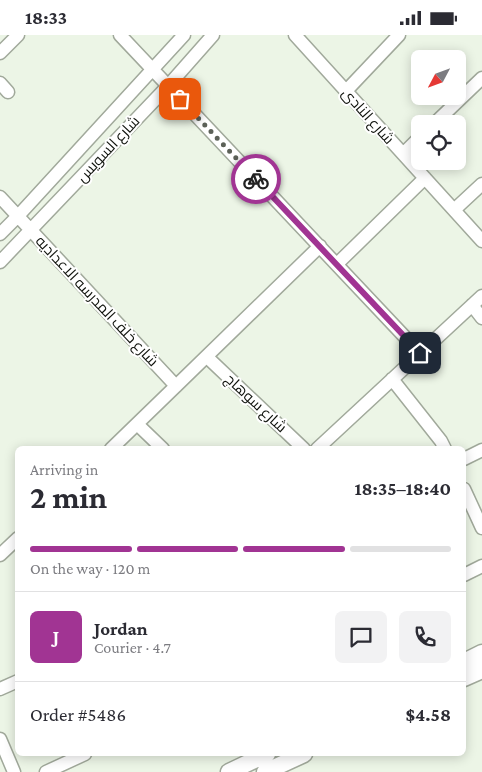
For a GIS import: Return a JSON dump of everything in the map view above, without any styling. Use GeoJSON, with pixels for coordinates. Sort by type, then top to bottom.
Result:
{"type":"FeatureCollection","features":[{"type":"Feature","properties":{"kind":"street"},"geometry":{"type":"LineString","coordinates":[[0,53],[18,35]]}},
{"type":"Feature","properties":{"kind":"street"},"geometry":{"type":"LineString","coordinates":[[120,35],[420,353]]}},
{"type":"Feature","properties":{"kind":"street","name":"شارع السويس"},"geometry":{"type":"LineString","coordinates":[[0,234],[184,35]]}},
{"type":"Feature","properties":{"kind":"street","name":"شارع السويس"},"geometry":{"type":"LineString","coordinates":[[0,262],[168,86],[214,35]]}},
{"type":"Feature","properties":{"kind":"street","name":"شارع النادى"},"geometry":{"type":"LineString","coordinates":[[295,35],[482,241]]}},
{"type":"Feature","properties":{"kind":"street"},"geometry":{"type":"LineString","coordinates":[[346,91],[399,35]]}},
{"type":"Feature","properties":{"kind":"street"},"geometry":{"type":"LineString","coordinates":[[443,115],[482,78]]}},
{"type":"Feature","properties":{"kind":"street"},"geometry":{"type":"LineString","coordinates":[[402,154],[411,146]]}},
{"type":"Feature","properties":{"kind":"street"},"geometry":{"type":"LineString","coordinates":[[336,264],[425,178]]}},
{"type":"Feature","properties":{"kind":"street"},"geometry":{"type":"LineString","coordinates":[[454,211],[482,183]]}},
{"type":"Feature","properties":{"kind":"street","name":"شارع خلف المدرسه الاعداديه"},"geometry":{"type":"LineString","coordinates":[[0,197],[176,386]]}},
{"type":"Feature","properties":{"kind":"street"},"geometry":{"type":"LineString","coordinates":[[114,446],[320,246]]}},
{"type":"Feature","properties":{"kind":"street"},"geometry":{"type":"LineString","coordinates":[[320,446],[482,296]]}},
{"type":"Feature","properties":{"kind":"street"},"geometry":{"type":"LineString","coordinates":[[472,305],[482,318]]}},
{"type":"Feature","properties":{"kind":"street","name":"شارع سوهاج"},"geometry":{"type":"LineString","coordinates":[[207,357],[301,446]]}},
{"type":"Feature","properties":{"kind":"street"},"geometry":{"type":"LineString","coordinates":[[392,379],[441,441],[443,446]]}},
{"type":"Feature","properties":{"kind":"street"},"geometry":{"type":"LineString","coordinates":[[137,423],[160,446]]}},
{"type":"Feature","properties":{"kind":"street"},"geometry":{"type":"LineString","coordinates":[[466,458],[482,450]]}},
{"type":"Feature","properties":{"kind":"street"},"geometry":{"type":"LineString","coordinates":[[466,493],[482,528]]}},
{"type":"Feature","properties":{"kind":"street"},"geometry":{"type":"LineString","coordinates":[[0,555],[15,541]]}},
{"type":"Feature","properties":{"kind":"street"},"geometry":{"type":"LineString","coordinates":[[466,574],[482,566]]}},
{"type":"Feature","properties":{"kind":"street"},"geometry":{"type":"LineString","coordinates":[[466,661],[482,653]]}},
{"type":"Feature","properties":{"kind":"street"},"geometry":{"type":"LineString","coordinates":[[466,677],[482,670]]}},
{"type":"Feature","properties":{"kind":"street"},"geometry":{"type":"LineString","coordinates":[[0,689],[15,682]]}},
{"type":"Feature","properties":{"kind":"street"},"geometry":{"type":"LineString","coordinates":[[0,739],[14,772]]}},
{"type":"Feature","properties":{"kind":"street"},"geometry":{"type":"LineString","coordinates":[[46,772],[81,756]]}},
{"type":"Feature","properties":{"kind":"street"},"geometry":{"type":"LineString","coordinates":[[228,772],[264,756]]}},
{"type":"Feature","properties":{"kind":"street"},"geometry":{"type":"LineString","coordinates":[[265,772],[300,756]]}},
{"type":"Feature","properties":{"kind":"way so far"},"geometry":{"type":"LineString","coordinates":[[180,99],[256,179]]}},
{"type":"Feature","properties":{"kind":"route"},"geometry":{"type":"LineString","coordinates":[[256,179],[420,353]]}}]}
